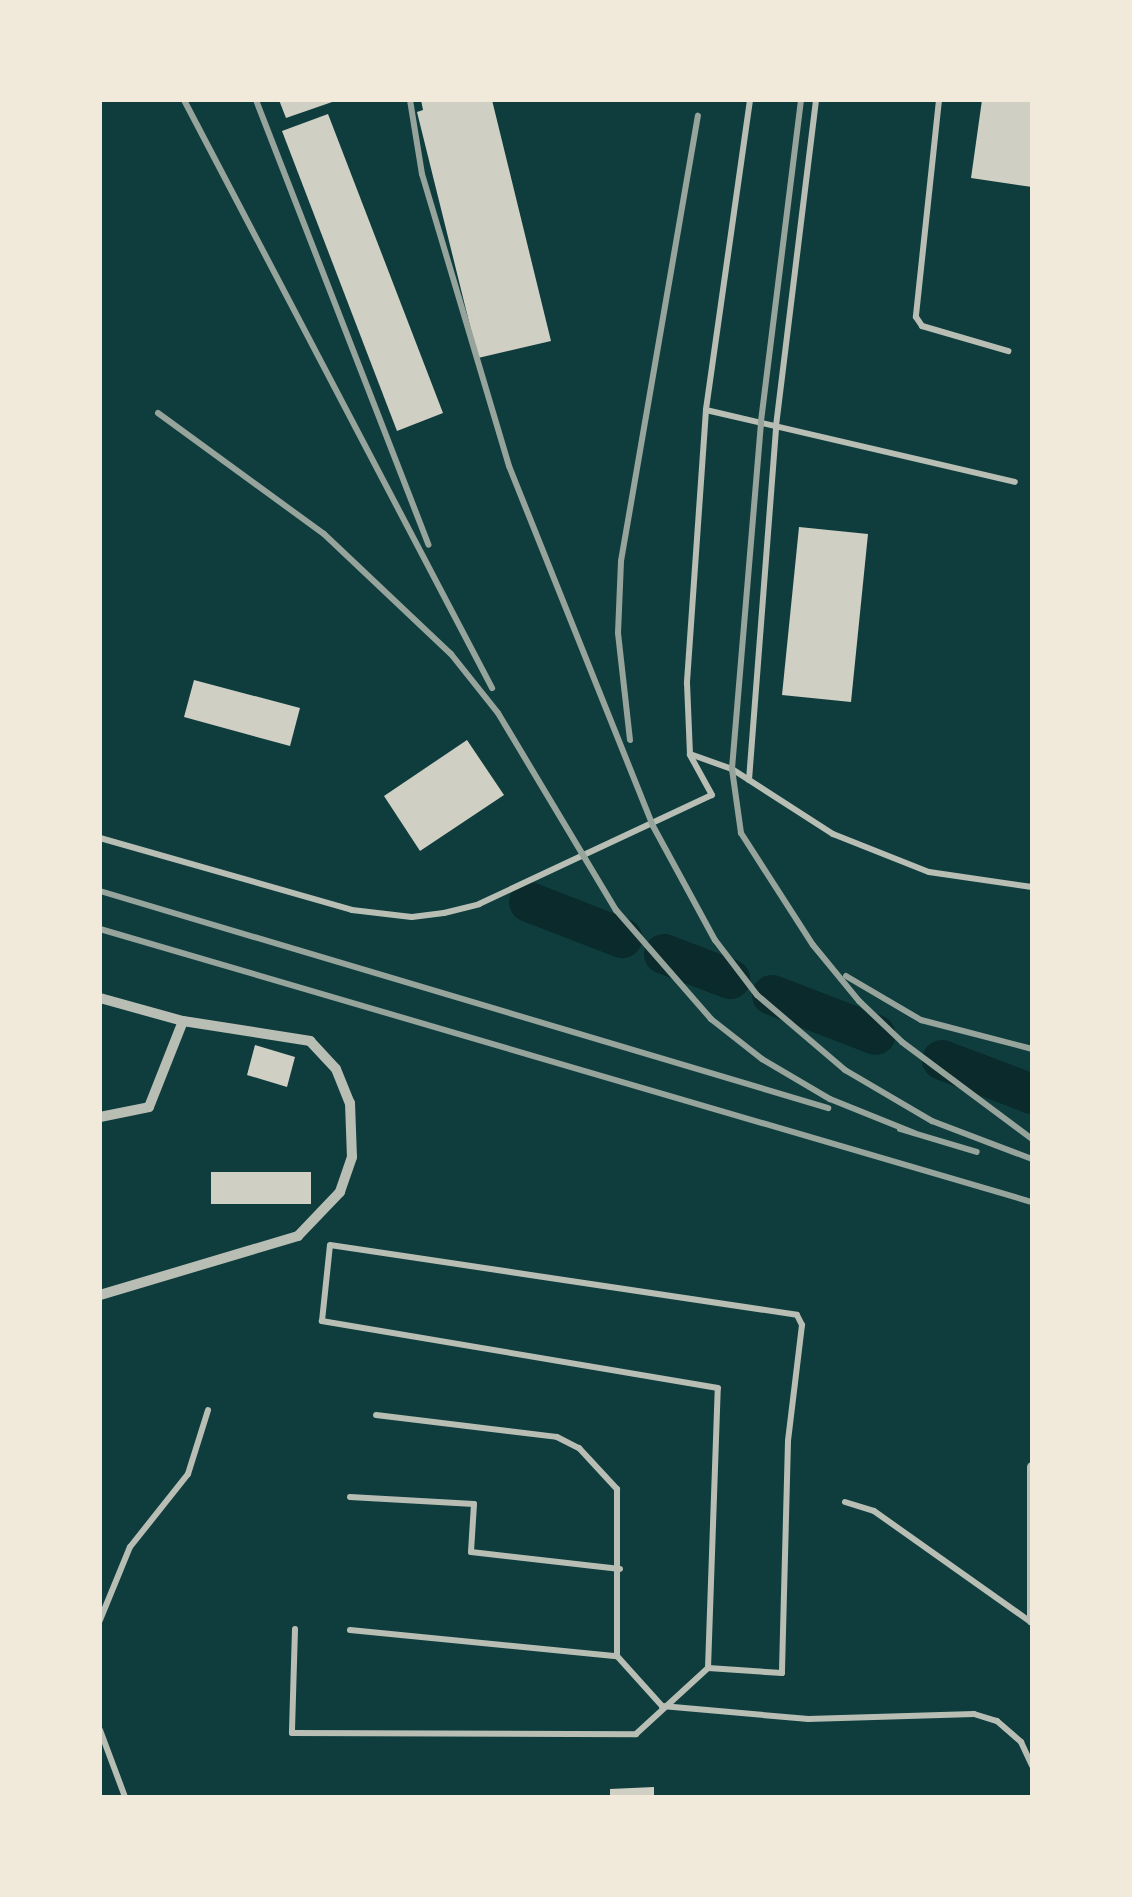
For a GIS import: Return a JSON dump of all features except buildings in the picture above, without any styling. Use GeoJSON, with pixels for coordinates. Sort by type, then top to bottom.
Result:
{"type":"FeatureCollection","features":[{"type":"Feature","properties":{"kind":"street"},"geometry":{"type":"LineString","coordinates":[[100,998],[183,1021],[310,1041],[336,1069],[350,1103],[352,1157],[340,1192],[298,1236],[100,1295]]}},
{"type":"Feature","properties":{"kind":"street"},"geometry":{"type":"LineString","coordinates":[[100,1117],[149,1107],[183,1021]]}},
{"type":"Feature","properties":{"kind":"street"},"geometry":{"type":"LineString","coordinates":[[1032,1467],[1032,1622]]}},
{"type":"Feature","properties":{"kind":"lane"},"geometry":{"type":"LineString","coordinates":[[100,838],[352,910],[412,917],[444,912],[564,866],[712,795],[690,754],[686,683],[706,410],[750,100]]}},
{"type":"Feature","properties":{"kind":"lane"},"geometry":{"type":"LineString","coordinates":[[749,781],[776,426],[816,100]]}},
{"type":"Feature","properties":{"kind":"lane"},"geometry":{"type":"LineString","coordinates":[[939,100],[916,318],[922,326],[1008,351]]}},
{"type":"Feature","properties":{"kind":"lane"},"geometry":{"type":"LineString","coordinates":[[706,410],[1015,482]]}},
{"type":"Feature","properties":{"kind":"lane"},"geometry":{"type":"LineString","coordinates":[[690,754],[749,781],[833,834],[929,872],[1032,887]]}},
{"type":"Feature","properties":{"kind":"lane"},"geometry":{"type":"LineString","coordinates":[[295,1629],[292,1733],[636,1734],[662,1706],[708,1668],[782,1673],[788,1441],[802,1325],[797,1315],[330,1244],[322,1321],[718,1388],[708,1668]]}},
{"type":"Feature","properties":{"kind":"lane"},"geometry":{"type":"LineString","coordinates":[[100,1620],[130,1547],[188,1474],[208,1410]]}},
{"type":"Feature","properties":{"kind":"lane"},"geometry":{"type":"LineString","coordinates":[[376,1415],[558,1437],[579,1448],[618,1489],[617,1656]]}},
{"type":"Feature","properties":{"kind":"lane"},"geometry":{"type":"LineString","coordinates":[[350,1497],[474,1504],[471,1552],[620,1569]]}},
{"type":"Feature","properties":{"kind":"lane"},"geometry":{"type":"LineString","coordinates":[[846,1502],[874,1511],[1032,1622]]}},
{"type":"Feature","properties":{"kind":"lane"},"geometry":{"type":"LineString","coordinates":[[350,1630],[617,1656],[662,1706],[808,1719],[974,1714],[998,1721],[1021,1742],[1032,1766]]}},
{"type":"Feature","properties":{"kind":"lane"},"geometry":{"type":"LineString","coordinates":[[100,1730],[124,1797]]}},
{"type":"Feature","properties":{"kind":"waterway"},"geometry":{"type":"LineString","coordinates":[[529,902],[622,938]]}},
{"type":"Feature","properties":{"kind":"waterway"},"geometry":{"type":"LineString","coordinates":[[664,954],[730,979]]}},
{"type":"Feature","properties":{"kind":"waterway"},"geometry":{"type":"LineString","coordinates":[[772,995],[876,1035]]}},
{"type":"Feature","properties":{"kind":"waterway"},"geometry":{"type":"LineString","coordinates":[[942,1060],[1032,1094]]}},
{"type":"Feature","properties":{"kind":"railway"},"geometry":{"type":"LineString","coordinates":[[184,100],[492,688]]}},
{"type":"Feature","properties":{"kind":"railway"},"geometry":{"type":"LineString","coordinates":[[256,100],[429,545]]}},
{"type":"Feature","properties":{"kind":"railway"},"geometry":{"type":"LineString","coordinates":[[410,100],[422,174],[509,466],[653,826],[715,940],[757,995],[845,1070],[932,1121],[1032,1159]]}},
{"type":"Feature","properties":{"kind":"railway"},"geometry":{"type":"LineString","coordinates":[[801,100],[761,423],[732,769],[741,833],[813,945],[859,1001],[902,1042],[1032,1139]]}},
{"type":"Feature","properties":{"kind":"railway"},"geometry":{"type":"LineString","coordinates":[[630,740],[618,633],[621,561],[698,116]]}},
{"type":"Feature","properties":{"kind":"railway"},"geometry":{"type":"LineString","coordinates":[[158,413],[324,534],[451,654],[498,713],[616,910],[711,1019],[762,1059],[830,1099],[914,1133]]}},
{"type":"Feature","properties":{"kind":"railway"},"geometry":{"type":"LineString","coordinates":[[100,891],[828,1108]]}},
{"type":"Feature","properties":{"kind":"railway"},"geometry":{"type":"LineString","coordinates":[[100,929],[1032,1202]]}},
{"type":"Feature","properties":{"kind":"railway"},"geometry":{"type":"LineString","coordinates":[[846,976],[921,1020],[1032,1049]]}},
{"type":"Feature","properties":{"kind":"railway"},"geometry":{"type":"LineString","coordinates":[[900,1129],[977,1152]]}}]}
